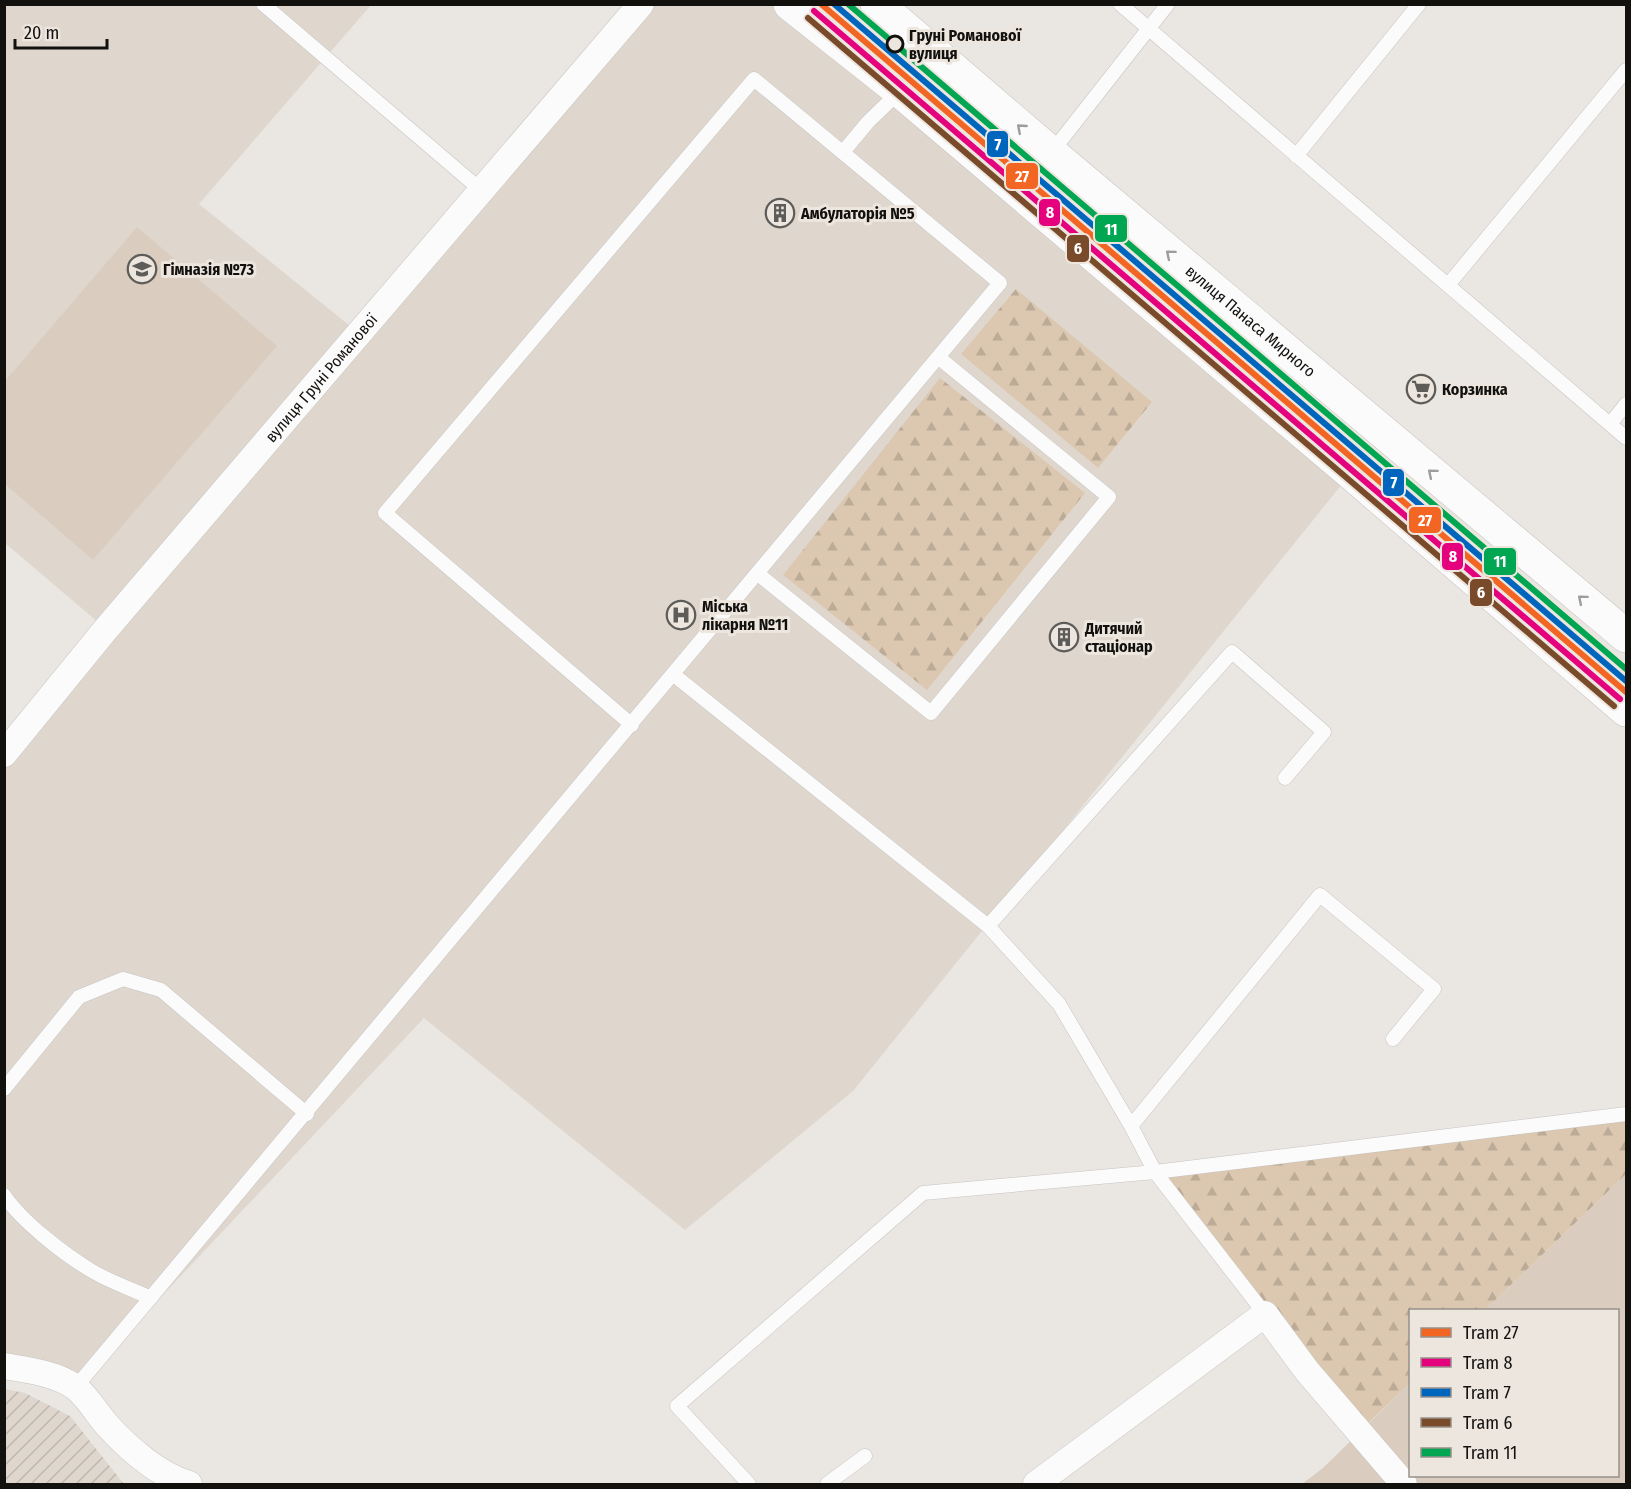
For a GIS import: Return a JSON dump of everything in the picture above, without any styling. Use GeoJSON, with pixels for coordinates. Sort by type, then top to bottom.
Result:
{"type":"FeatureCollection","features":[{"type":"Feature","properties":{"kind":"main road"},"geometry":{"type":"LineString","coordinates":[[789,4],[900,91],[1626,710]]}},
{"type":"Feature","properties":{"kind":"main road","name":"вулиця Панаса Мирного"},"geometry":{"type":"LineString","coordinates":[[877,4],[1626,636]]}},
{"type":"Feature","properties":{"kind":"street","name":"вулиця Груні Романової"},"geometry":{"type":"LineString","coordinates":[[4,754],[106,629],[641,4]]}},
{"type":"Feature","properties":{"kind":"street"},"geometry":{"type":"LineString","coordinates":[[1036,1485],[1266,1314],[1307,1371],[1404,1485]]}},
{"type":"Feature","properties":{"kind":"street"},"geometry":{"type":"LineString","coordinates":[[4,1366],[36,1372],[61,1380],[75,1388],[129,1446],[156,1468],[189,1485]]}},
{"type":"Feature","properties":{"kind":"lane"},"geometry":{"type":"LineString","coordinates":[[263,4],[482,191]]}},
{"type":"Feature","properties":{"kind":"lane"},"geometry":{"type":"LineString","coordinates":[[1120,4],[1626,438]]}},
{"type":"Feature","properties":{"kind":"lane"},"geometry":{"type":"LineString","coordinates":[[1051,153],[1168,4]]}},
{"type":"Feature","properties":{"kind":"lane"},"geometry":{"type":"LineString","coordinates":[[1296,156],[1419,4]]}},
{"type":"Feature","properties":{"kind":"lane"},"geometry":{"type":"LineString","coordinates":[[1448,285],[1626,70]]}},
{"type":"Feature","properties":{"kind":"lane"},"geometry":{"type":"LineString","coordinates":[[75,1388],[307,1114],[674,675],[1000,283],[754,79],[385,513],[632,725]]}},
{"type":"Feature","properties":{"kind":"lane"},"geometry":{"type":"LineString","coordinates":[[843,152],[868,122],[900,91]]}},
{"type":"Feature","properties":{"kind":"lane"},"geometry":{"type":"LineString","coordinates":[[758,574],[931,713],[1109,496],[938,357]]}},
{"type":"Feature","properties":{"kind":"lane"},"geometry":{"type":"LineString","coordinates":[[1610,424],[1626,404]]}},
{"type":"Feature","properties":{"kind":"lane"},"geometry":{"type":"LineString","coordinates":[[988,926],[1232,652],[1324,732],[1285,778]]}},
{"type":"Feature","properties":{"kind":"lane"},"geometry":{"type":"LineString","coordinates":[[674,675],[988,926],[1059,1004],[1131,1126],[1155,1172],[1266,1314]]}},
{"type":"Feature","properties":{"kind":"lane"},"geometry":{"type":"LineString","coordinates":[[1131,1126],[1320,896],[1434,989],[1393,1039]]}},
{"type":"Feature","properties":{"kind":"lane"},"geometry":{"type":"LineString","coordinates":[[4,1089],[79,997],[123,979],[161,990],[307,1114]]}},
{"type":"Feature","properties":{"kind":"lane"},"geometry":{"type":"LineString","coordinates":[[749,1485],[677,1406],[923,1193],[1155,1172],[1626,1114]]}},
{"type":"Feature","properties":{"kind":"lane"},"geometry":{"type":"LineString","coordinates":[[4,1195],[34,1229],[92,1271],[151,1298]]}},
{"type":"Feature","properties":{"kind":"lane"},"geometry":{"type":"LineString","coordinates":[[827,1485],[865,1456]]}},
{"type":"Feature","properties":{"kind":"shaded area","name":"Гімназія №73"},"geometry":{"type":"Polygon","coordinates":[[[5,5],[371,5],[199,204],[360,334],[106,629],[5,543],[5,5]]]}},
{"type":"Feature","properties":{"kind":"shaded area","name":"Міська лікарня №11"},"geometry":{"type":"Polygon","coordinates":[[[641,5],[790,5],[1351,473],[853,1091],[685,1230],[424,1018],[75,1388],[5,1366],[4,757],[641,5]]]}},
{"type":"Feature","properties":{"kind":"shaded area"},"geometry":{"type":"Polygon","coordinates":[[[137,227],[277,346],[93,560],[5,484],[5,381],[137,227]]]}},
{"type":"Feature","properties":{"kind":"shaded area"},"geometry":{"type":"Polygon","coordinates":[[[1626,1174],[1626,1484],[1302,1484],[1323,1468],[1409,1384],[1409,1477],[1619,1477],[1619,1309],[1486,1309],[1626,1174]]]}},
{"type":"Feature","properties":{"kind":"shaded area"},"geometry":{"type":"Polygon","coordinates":[[[5,1389],[25,1393],[70,1416],[124,1484],[5,1484],[5,1389]]]}},
{"type":"Feature","properties":{"kind":"green space"},"geometry":{"type":"Polygon","coordinates":[[[1016,289],[1152,402],[1098,468],[961,354],[1016,289]]]}},
{"type":"Feature","properties":{"kind":"green space"},"geometry":{"type":"Polygon","coordinates":[[[940,378],[1085,493],[927,690],[783,575],[940,378]]]}},
{"type":"Feature","properties":{"kind":"green space"},"geometry":{"type":"Polygon","coordinates":[[[1626,1114],[1626,1174],[1486,1309],[1409,1309],[1409,1384],[1359,1432],[1155,1172],[1626,1114]]]}},
{"type":"Feature","properties":{"kind":"tram line","name":"27"},"geometry":{"type":"LineString","coordinates":[[821,4],[1626,692]]}},
{"type":"Feature","properties":{"kind":"tram line","name":"7"},"geometry":{"type":"LineString","coordinates":[[834,4],[1626,681]]}},
{"type":"Feature","properties":{"kind":"tram line","name":"11"},"geometry":{"type":"LineString","coordinates":[[848,4],[1626,669]]}},
{"type":"Feature","properties":{"kind":"tram line","name":"8"},"geometry":{"type":"LineString","coordinates":[[814,11],[1620,699]]}},
{"type":"Feature","properties":{"kind":"tram line","name":"6"},"geometry":{"type":"LineString","coordinates":[[808,18],[1614,706]]}},
{"type":"Feature","properties":{"kind":"place","name":"Груні Романової вулиця"},"geometry":{"type":"Point","coordinates":[895,44]}},
{"type":"Feature","properties":{"kind":"place","name":"Амбулаторія №5"},"geometry":{"type":"Point","coordinates":[780,213]}},
{"type":"Feature","properties":{"kind":"place","name":"Гімназія №73"},"geometry":{"type":"Point","coordinates":[142,269]}},
{"type":"Feature","properties":{"kind":"place","name":"Корзинка"},"geometry":{"type":"Point","coordinates":[1421,389]}},
{"type":"Feature","properties":{"kind":"place","name":"Міська лікарня №11"},"geometry":{"type":"Point","coordinates":[681,615]}},
{"type":"Feature","properties":{"kind":"place","name":"Дитячий стаціонар"},"geometry":{"type":"Point","coordinates":[1064,637]}}]}
